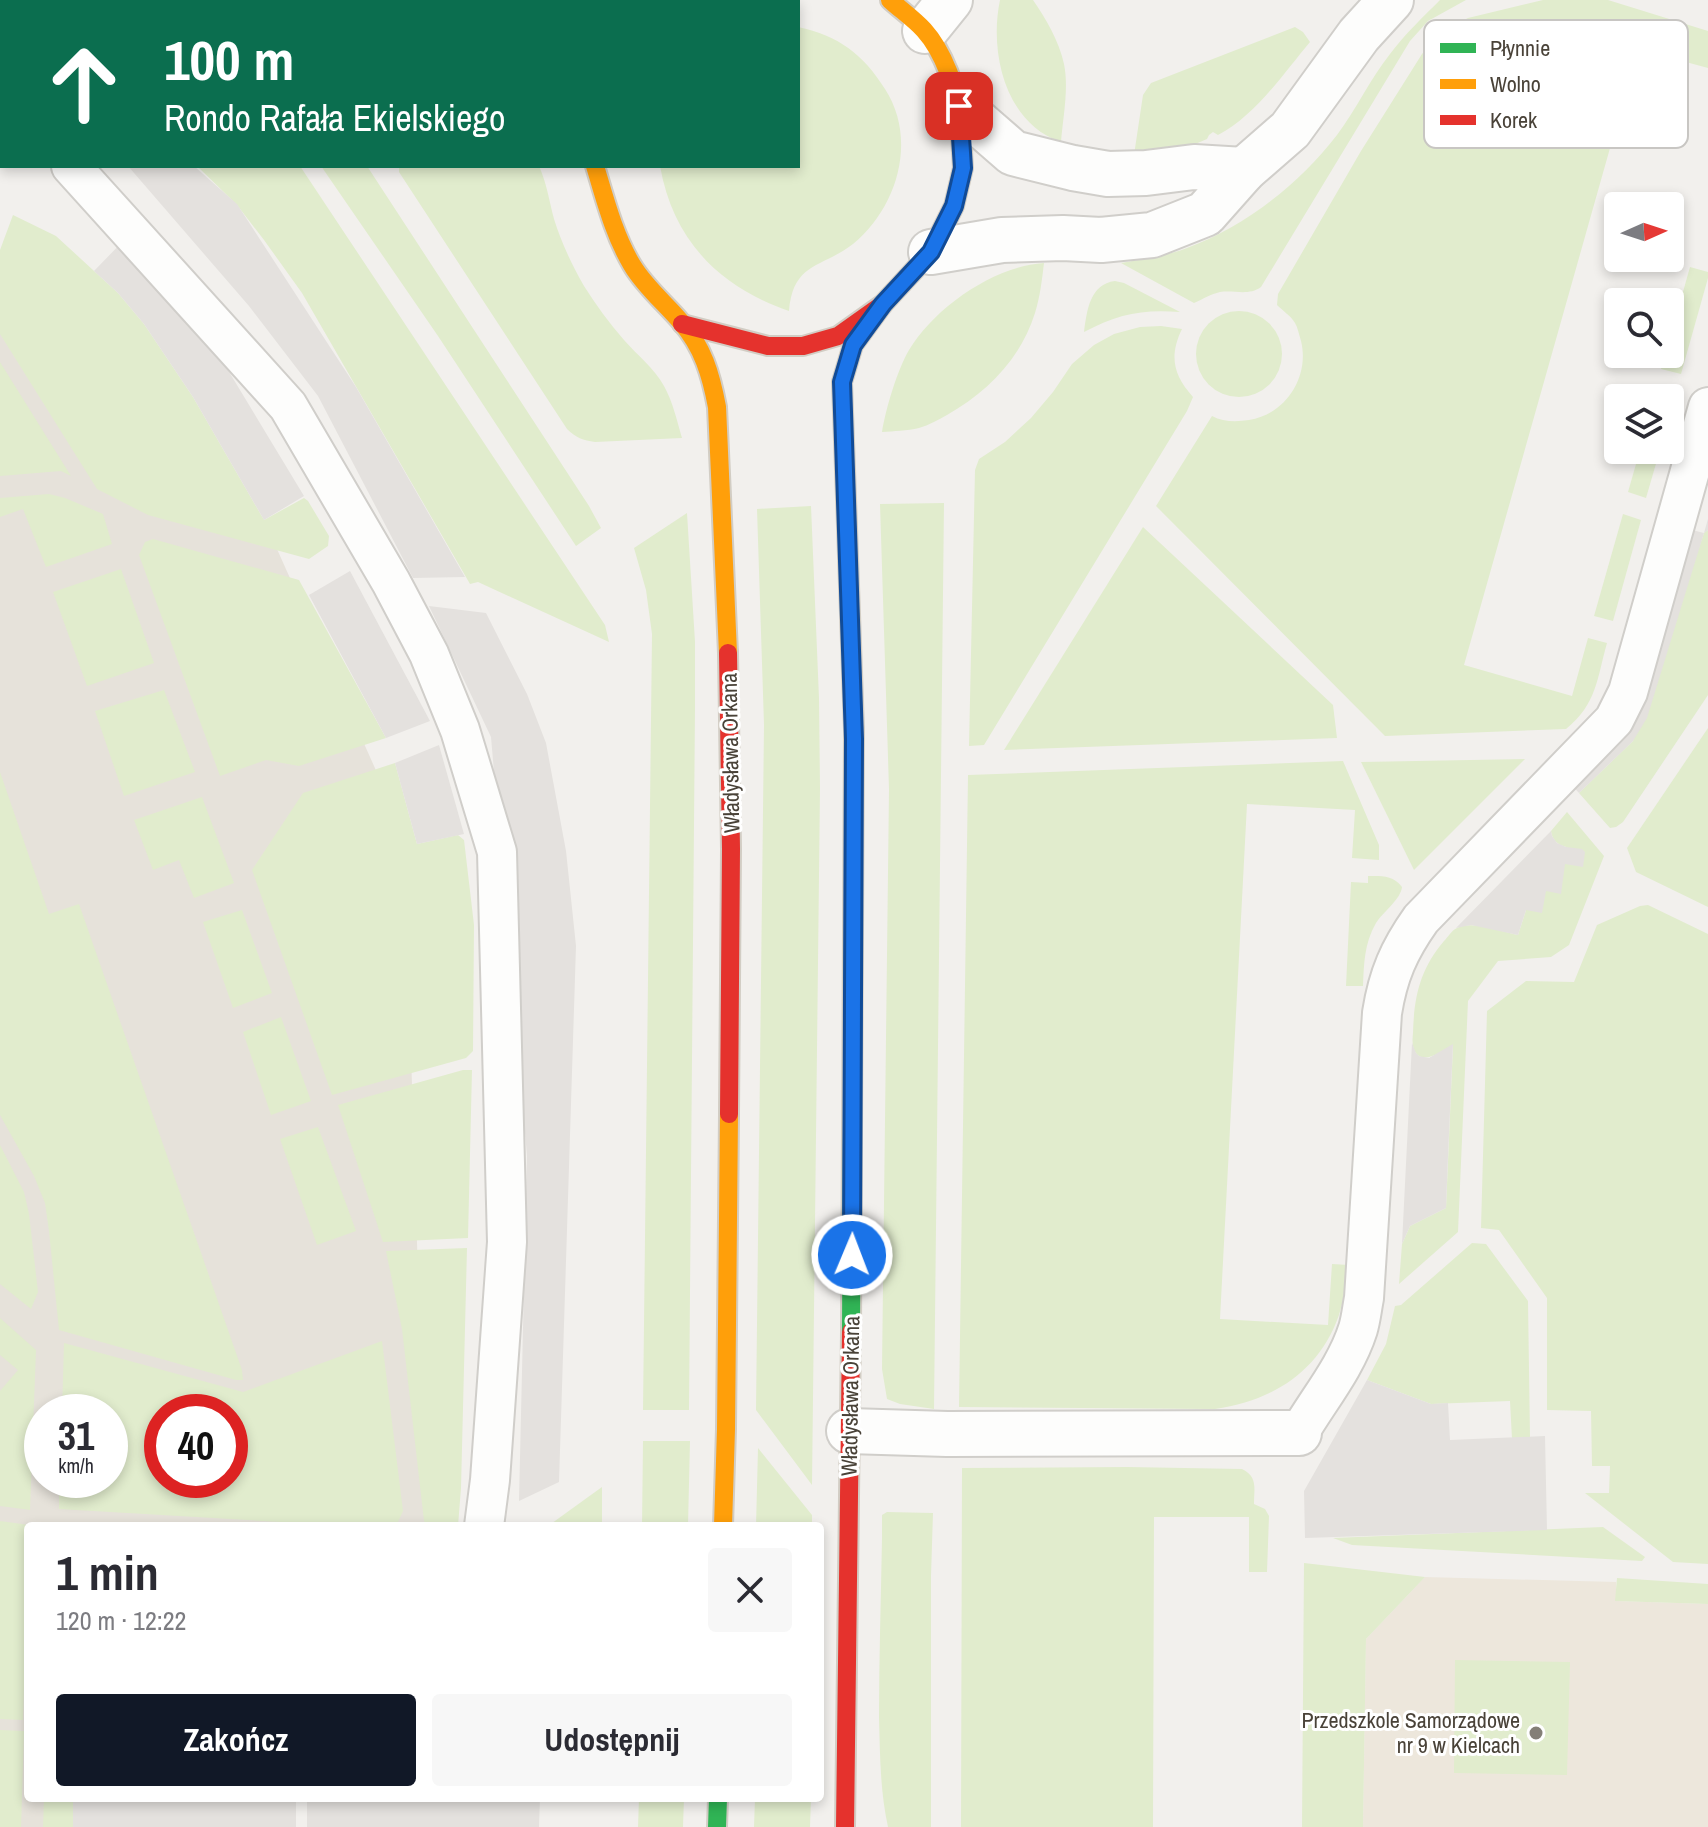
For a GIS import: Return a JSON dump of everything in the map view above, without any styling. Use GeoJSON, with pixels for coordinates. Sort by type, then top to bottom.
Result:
{"type":"FeatureCollection","features":[{"type":"Feature","properties":{"kind":"street"},"geometry":{"type":"LineString","coordinates":[[682,324],[768,346],[803,346],[838,336],[883,304],[931,252],[954,206],[963,168],[959,106],[946,66],[937,16],[890,0]]}},
{"type":"Feature","properties":{"kind":"street"},"geometry":{"type":"LineString","coordinates":[[931,252],[1002,240],[1101,240],[1152,235],[1205,214],[1244,170],[1290,130],[1359,35],[1391,0]]}},
{"type":"Feature","properties":{"kind":"street"},"geometry":{"type":"LineString","coordinates":[[959,106],[1013,153],[1073,168],[1108,174],[1194,167],[1244,170]]}},
{"type":"Feature","properties":{"kind":"street","name":"Władysława Orkana"},"geometry":{"type":"LineString","coordinates":[[596,168],[616,235],[634,268],[697,342],[711,375],[717,407],[728,636],[731,865],[723,1522]]}},
{"type":"Feature","properties":{"kind":"street"},"geometry":{"type":"LineString","coordinates":[[605,199],[613,168]]}},
{"type":"Feature","properties":{"kind":"street","name":"Władysława Orkana"},"geometry":{"type":"LineString","coordinates":[[845,1827],[853,1196],[854,739],[842,382],[853,345],[883,304]]}},
{"type":"Feature","properties":{"kind":"street"},"geometry":{"type":"LineString","coordinates":[[849,1431],[947,1434],[1299,1433]]}},
{"type":"Feature","properties":{"kind":"street"},"geometry":{"type":"LineString","coordinates":[[717,1827],[718,1802]]}},
{"type":"Feature","properties":{"kind":"lane"},"geometry":{"type":"LineString","coordinates":[[73,168],[288,406],[391,582],[429,654],[460,730],[497,852],[507,1242],[485,1522]]}},
{"type":"Feature","properties":{"kind":"lane"},"geometry":{"type":"LineString","coordinates":[[1299,1433],[1332,1381],[1358,1329],[1364,1298],[1382,1013],[1394,964],[1421,919],[1614,720],[1628,692],[1708,407]]}},
{"type":"Feature","properties":{"kind":"shaded area"},"geometry":{"type":"Polygon","coordinates":[[[130,168],[196,168],[237,204],[356,387],[465,577],[413,578],[318,396],[249,306],[130,168]]]}},
{"type":"Feature","properties":{"kind":"shaded area"},"geometry":{"type":"Polygon","coordinates":[[[128,236],[185,299],[304,496],[264,520],[193,397],[144,324],[94,271],[128,236]]]}},
{"type":"Feature","properties":{"kind":"shaded area"},"geometry":{"type":"Polygon","coordinates":[[[0,290],[264,520],[404,833],[426,1522],[24,1522],[24,1802],[95,1802],[96,1827],[0,1827],[0,290]]]}},
{"type":"Feature","properties":{"kind":"shaded area"},"geometry":{"type":"Polygon","coordinates":[[[1688,529],[1704,533],[1647,718],[1633,741],[1579,793],[1569,782],[1688,529]]]}},
{"type":"Feature","properties":{"kind":"shaded area"},"geometry":{"type":"Polygon","coordinates":[[[350,571],[430,721],[386,738],[309,595],[350,571]]]}},
{"type":"Feature","properties":{"kind":"shaded area"},"geometry":{"type":"Polygon","coordinates":[[[429,606],[486,613],[527,694],[546,743],[566,851],[576,946],[559,1482],[519,1501],[527,1156],[491,737],[429,606]]]}},
{"type":"Feature","properties":{"kind":"shaded area"},"geometry":{"type":"Polygon","coordinates":[[[439,745],[464,834],[417,844],[395,763],[439,745]]]}},
{"type":"Feature","properties":{"kind":"shaded area"},"geometry":{"type":"Polygon","coordinates":[[[1551,831],[1557,843],[1585,852],[1583,867],[1565,864],[1561,894],[1546,891],[1542,913],[1526,910],[1518,935],[1471,925],[1456,928],[1551,831]]]}},
{"type":"Feature","properties":{"kind":"shaded area"},"geometry":{"type":"Polygon","coordinates":[[[1412,1043],[1419,1056],[1429,1058],[1453,1044],[1446,1208],[1410,1226],[1402,1244],[1412,1043]]]}},
{"type":"Feature","properties":{"kind":"shaded area"},"geometry":{"type":"Polygon","coordinates":[[[1367,1380],[1431,1404],[1448,1403],[1450,1440],[1545,1436],[1547,1530],[1305,1538],[1304,1491],[1367,1380]]]}},
{"type":"Feature","properties":{"kind":"shaded area","name":"Przedszkole Samorządowe nr 9 w Kielcach"},"geometry":{"type":"Polygon","coordinates":[[[1425,1577],[1616,1582],[1616,1601],[1708,1604],[1708,1827],[1363,1827],[1366,1639],[1425,1577]]]}},
{"type":"Feature","properties":{"kind":"shaded area"},"geometry":{"type":"Polygon","coordinates":[[[73,1802],[296,1802],[296,1827],[73,1827],[73,1802]]]}},
{"type":"Feature","properties":{"kind":"shaded area"},"geometry":{"type":"Polygon","coordinates":[[[307,1802],[540,1802],[539,1827],[307,1827],[307,1802]]]}},
{"type":"Feature","properties":{"kind":"green space"},"geometry":{"type":"Polygon","coordinates":[[[1000,0],[1033,0],[1062,55],[1066,83],[1061,142],[1042,133],[1026,119],[1005,83],[997,41],[1000,0]]]}},
{"type":"Feature","properties":{"kind":"green space"},"geometry":{"type":"Polygon","coordinates":[[[1440,0],[1466,0],[1430,20],[1424,20],[1424,25],[1410,41],[1261,287],[1247,292],[1220,292],[1194,303],[1121,263],[1171,253],[1209,239],[1270,202],[1306,170],[1337,135],[1376,74],[1408,33],[1440,0]]]}},
{"type":"Feature","properties":{"kind":"green space"},"geometry":{"type":"Polygon","coordinates":[[[1543,0],[1608,0],[1673,20],[1464,20],[1543,0]]]}},
{"type":"Feature","properties":{"kind":"green space"},"geometry":{"type":"Polygon","coordinates":[[[1688,25],[1708,31],[1708,68],[1688,63],[1688,25]]]}},
{"type":"Feature","properties":{"kind":"green space"},"geometry":{"type":"Polygon","coordinates":[[[1295,27],[1310,42],[1268,93],[1232,127],[1218,135],[1213,132],[1198,143],[1134,155],[1143,95],[1151,83],[1295,27]]]}},
{"type":"Feature","properties":{"kind":"green space"},"geometry":{"type":"Polygon","coordinates":[[[800,28],[838,41],[859,56],[885,89],[895,109],[901,151],[891,193],[881,212],[853,244],[811,268],[796,283],[789,311],[741,289],[703,257],[688,238],[666,192],[660,168],[800,168],[800,28]]]}},
{"type":"Feature","properties":{"kind":"green space"},"geometry":{"type":"Polygon","coordinates":[[[1424,52],[1424,148],[1610,148],[1464,665],[1572,696],[1588,638],[1607,643],[1590,700],[1566,729],[1385,736],[1156,506],[1212,416],[1234,421],[1262,417],[1274,411],[1292,392],[1302,368],[1301,341],[1293,320],[1277,305],[1278,294],[1361,151],[1424,52]]]}},
{"type":"Feature","properties":{"kind":"green space"},"geometry":{"type":"Polygon","coordinates":[[[199,168],[301,168],[605,625],[609,642],[478,582],[470,584],[302,293],[237,205],[199,168]]]}},
{"type":"Feature","properties":{"kind":"green space"},"geometry":{"type":"Polygon","coordinates":[[[322,168],[368,168],[601,528],[576,546],[438,336],[322,168]]]}},
{"type":"Feature","properties":{"kind":"green space"},"geometry":{"type":"Polygon","coordinates":[[[399,168],[540,168],[557,228],[575,270],[608,320],[660,380],[670,398],[682,438],[595,442],[573,435],[399,168]]]}},
{"type":"Feature","properties":{"kind":"green space"},"geometry":{"type":"Polygon","coordinates":[[[13,215],[56,236],[118,293],[144,324],[193,397],[264,520],[304,498],[329,536],[328,546],[309,559],[148,515],[97,489],[0,334],[0,250],[13,215]]]}},
{"type":"Feature","properties":{"kind":"green space"},"geometry":{"type":"Polygon","coordinates":[[[1044,263],[1038,301],[1029,329],[1001,372],[976,396],[933,422],[914,429],[882,432],[892,390],[909,350],[934,319],[950,304],[986,281],[1005,272],[1044,263]]]}},
{"type":"Feature","properties":{"kind":"green space"},"geometry":{"type":"Polygon","coordinates":[[[1690,267],[1708,272],[1684,363],[1684,288],[1690,267]]]}},
{"type":"Feature","properties":{"kind":"green space"},"geometry":{"type":"Polygon","coordinates":[[[1115,281],[1180,312],[1130,314],[1084,332],[1091,299],[1100,287],[1115,281]]]}},
{"type":"Feature","properties":{"kind":"green space"},"geometry":{"type":"Polygon","coordinates":[[[1239,311],[1263,318],[1275,330],[1282,354],[1275,378],[1263,390],[1239,397],[1215,390],[1203,378],[1196,354],[1203,330],[1215,318],[1239,311]]]}},
{"type":"Feature","properties":{"kind":"green space"},"geometry":{"type":"Polygon","coordinates":[[[1140,327],[1182,329],[1174,357],[1177,373],[1193,397],[1187,411],[984,745],[969,746],[975,470],[979,459],[1005,442],[1031,418],[1072,364],[1094,345],[1114,334],[1140,327]]]}},
{"type":"Feature","properties":{"kind":"green space"},"geometry":{"type":"Polygon","coordinates":[[[0,362],[71,476],[61,471],[0,476],[0,362]]]}},
{"type":"Feature","properties":{"kind":"green space"},"geometry":{"type":"Polygon","coordinates":[[[1661,368],[1683,368],[1681,374],[1661,368]]]}},
{"type":"Feature","properties":{"kind":"green space"},"geometry":{"type":"Polygon","coordinates":[[[1636,464],[1656,464],[1646,498],[1628,492],[1636,464]]]}},
{"type":"Feature","properties":{"kind":"green space"},"geometry":{"type":"Polygon","coordinates":[[[49,494],[103,514],[112,544],[46,567],[23,509],[0,517],[0,498],[49,494]]]}},
{"type":"Feature","properties":{"kind":"green space"},"geometry":{"type":"Polygon","coordinates":[[[944,503],[934,1409],[887,1399],[882,1369],[889,789],[880,504],[944,503]]]}},
{"type":"Feature","properties":{"kind":"green space"},"geometry":{"type":"Polygon","coordinates":[[[811,506],[820,788],[812,1485],[756,1410],[764,725],[757,509],[811,506]]]}},
{"type":"Feature","properties":{"kind":"green space"},"geometry":{"type":"Polygon","coordinates":[[[687,513],[695,642],[689,1410],[643,1410],[652,634],[646,590],[634,548],[687,513]]]}},
{"type":"Feature","properties":{"kind":"green space"},"geometry":{"type":"Polygon","coordinates":[[[1623,514],[1641,520],[1613,621],[1594,616],[1623,514]]]}},
{"type":"Feature","properties":{"kind":"green space"},"geometry":{"type":"Polygon","coordinates":[[[1143,527],[1333,705],[1337,738],[1004,750],[1143,527]]]}},
{"type":"Feature","properties":{"kind":"green space"},"geometry":{"type":"Polygon","coordinates":[[[1708,530],[1708,695],[1623,822],[1610,828],[1579,793],[1633,741],[1704,533],[1708,530]]]}},
{"type":"Feature","properties":{"kind":"green space"},"geometry":{"type":"Polygon","coordinates":[[[153,539],[299,580],[386,738],[299,766],[266,760],[220,776],[139,555],[145,542],[153,539]]]}},
{"type":"Feature","properties":{"kind":"green space"},"geometry":{"type":"Polygon","coordinates":[[[121,569],[154,663],[87,686],[53,592],[121,569]]]}},
{"type":"Feature","properties":{"kind":"green space"},"geometry":{"type":"Polygon","coordinates":[[[164,690],[195,772],[124,796],[95,711],[164,690]]]}},
{"type":"Feature","properties":{"kind":"green space"},"geometry":{"type":"Polygon","coordinates":[[[1708,728],[1708,907],[1636,872],[1627,848],[1708,728]]]}},
{"type":"Feature","properties":{"kind":"green space"},"geometry":{"type":"Polygon","coordinates":[[[1525,759],[1414,870],[1361,762],[1525,759]]]}},
{"type":"Feature","properties":{"kind":"green space"},"geometry":{"type":"Polygon","coordinates":[[[1343,761],[1379,845],[1379,860],[1352,858],[1355,810],[1247,804],[1220,1319],[1328,1325],[1332,1264],[1349,1265],[1341,1309],[1330,1335],[1306,1368],[1291,1380],[1274,1391],[1236,1405],[1215,1409],[959,1407],[968,775],[1343,761]]]}},
{"type":"Feature","properties":{"kind":"green space"},"geometry":{"type":"Polygon","coordinates":[[[395,763],[417,844],[458,835],[464,840],[474,925],[473,1051],[466,1058],[332,1095],[252,870],[303,793],[395,763]]]}},
{"type":"Feature","properties":{"kind":"green space"},"geometry":{"type":"Polygon","coordinates":[[[0,772],[49,914],[79,904],[243,1380],[59,1330],[45,1203],[34,1176],[0,1115],[0,772]]]}},
{"type":"Feature","properties":{"kind":"green space"},"geometry":{"type":"Polygon","coordinates":[[[202,797],[234,883],[194,898],[179,860],[153,870],[134,820],[202,797]]]}},
{"type":"Feature","properties":{"kind":"green space"},"geometry":{"type":"Polygon","coordinates":[[[1567,812],[1604,856],[1569,945],[1551,957],[1498,961],[1468,1001],[1458,1232],[1399,1284],[1402,1244],[1410,1226],[1446,1208],[1453,1045],[1427,1057],[1419,1056],[1415,1051],[1414,1020],[1420,984],[1429,962],[1457,928],[1478,926],[1518,935],[1526,910],[1546,891],[1566,847],[1556,842],[1551,831],[1567,812]]]}},
{"type":"Feature","properties":{"kind":"green space"},"geometry":{"type":"Polygon","coordinates":[[[1368,876],[1391,878],[1402,887],[1372,931],[1365,954],[1363,986],[1346,986],[1351,882],[1368,883],[1368,876]]]}},
{"type":"Feature","properties":{"kind":"green space"},"geometry":{"type":"Polygon","coordinates":[[[1648,905],[1708,934],[1708,1564],[1673,1562],[1585,1493],[1609,1493],[1610,1466],[1592,1466],[1591,1411],[1547,1410],[1547,1298],[1499,1230],[1481,1228],[1487,1011],[1526,981],[1574,982],[1597,925],[1648,905]]]}},
{"type":"Feature","properties":{"kind":"green space"},"geometry":{"type":"Polygon","coordinates":[[[242,910],[272,993],[233,1008],[203,922],[242,910]]]}},
{"type":"Feature","properties":{"kind":"green space"},"geometry":{"type":"Polygon","coordinates":[[[281,1017],[311,1101],[271,1115],[243,1032],[281,1017]]]}},
{"type":"Feature","properties":{"kind":"green space"},"geometry":{"type":"Polygon","coordinates":[[[472,1070],[468,1238],[383,1242],[338,1105],[472,1070]]]}},
{"type":"Feature","properties":{"kind":"green space"},"geometry":{"type":"Polygon","coordinates":[[[318,1127],[356,1231],[317,1245],[280,1139],[318,1127]]]}},
{"type":"Feature","properties":{"kind":"green space"},"geometry":{"type":"Polygon","coordinates":[[[0,1145],[24,1192],[29,1214],[38,1292],[31,1309],[0,1284],[0,1145]]]}},
{"type":"Feature","properties":{"kind":"green space"},"geometry":{"type":"Polygon","coordinates":[[[1472,1243],[1486,1244],[1528,1301],[1530,1437],[1512,1439],[1510,1401],[1431,1404],[1367,1380],[1386,1344],[1395,1306],[1401,1305],[1472,1243]]]}},
{"type":"Feature","properties":{"kind":"green space"},"geometry":{"type":"Polygon","coordinates":[[[467,1248],[458,1522],[424,1521],[402,1329],[386,1251],[467,1248]]]}},
{"type":"Feature","properties":{"kind":"green space"},"geometry":{"type":"Polygon","coordinates":[[[0,1318],[36,1350],[34,1394],[24,1394],[24,1498],[30,1498],[30,1510],[0,1506],[0,1391],[18,1370],[0,1355],[0,1318]]]}},
{"type":"Feature","properties":{"kind":"green space"},"geometry":{"type":"Polygon","coordinates":[[[382,1341],[403,1511],[398,1522],[280,1522],[59,1509],[59,1498],[128,1498],[128,1394],[63,1394],[64,1343],[243,1392],[382,1341]]]}},
{"type":"Feature","properties":{"kind":"green space"},"geometry":{"type":"Polygon","coordinates":[[[643,1441],[690,1441],[688,1522],[642,1522],[643,1441]]]}},
{"type":"Feature","properties":{"kind":"green space"},"geometry":{"type":"Polygon","coordinates":[[[758,1448],[812,1515],[812,1522],[756,1522],[758,1448]]]}},
{"type":"Feature","properties":{"kind":"green space"},"geometry":{"type":"Polygon","coordinates":[[[962,1468],[1242,1469],[1253,1479],[1254,1504],[1265,1509],[1269,1516],[1267,1572],[1249,1572],[1249,1517],[1154,1517],[1153,1827],[961,1827],[962,1468]]]}},
{"type":"Feature","properties":{"kind":"green space"},"geometry":{"type":"Polygon","coordinates":[[[602,1487],[602,1522],[554,1522],[602,1487]]]}},
{"type":"Feature","properties":{"kind":"green space"},"geometry":{"type":"Polygon","coordinates":[[[887,1512],[933,1513],[931,1827],[888,1827],[883,1800],[879,1672],[882,1515],[887,1512]]]}},
{"type":"Feature","properties":{"kind":"green space"},"geometry":{"type":"Polygon","coordinates":[[[0,1521],[24,1524],[24,1688],[23,1720],[0,1719],[0,1521]]]}},
{"type":"Feature","properties":{"kind":"green space"},"geometry":{"type":"Polygon","coordinates":[[[1603,1527],[1645,1557],[1642,1561],[1352,1545],[1333,1538],[1603,1527]]]}},
{"type":"Feature","properties":{"kind":"green space"},"geometry":{"type":"Polygon","coordinates":[[[1304,1563],[1425,1577],[1366,1639],[1363,1827],[1302,1827],[1304,1563]]]}},
{"type":"Feature","properties":{"kind":"green space"},"geometry":{"type":"Polygon","coordinates":[[[1617,1578],[1708,1584],[1708,1604],[1615,1601],[1617,1578]]]}},
{"type":"Feature","properties":{"kind":"green space"},"geometry":{"type":"Polygon","coordinates":[[[1455,1660],[1570,1662],[1567,1775],[1454,1773],[1455,1660]]]}},
{"type":"Feature","properties":{"kind":"green space"},"geometry":{"type":"Polygon","coordinates":[[[0,1730],[24,1731],[21,1827],[0,1827],[0,1730]]]}},
{"type":"Feature","properties":{"kind":"green space"},"geometry":{"type":"Polygon","coordinates":[[[44,1802],[73,1802],[73,1827],[43,1827],[44,1802]]]}},
{"type":"Feature","properties":{"kind":"green space"},"geometry":{"type":"Polygon","coordinates":[[[639,1802],[684,1802],[683,1827],[638,1827],[639,1802]]]}},
{"type":"Feature","properties":{"kind":"green space"},"geometry":{"type":"Polygon","coordinates":[[[755,1802],[811,1802],[810,1827],[754,1827],[755,1802]]]}},
{"type":"Feature","properties":{"kind":"traffic: fast"},"geometry":{"type":"LineString","coordinates":[[851,1332],[854,730]]}},
{"type":"Feature","properties":{"kind":"traffic: fast"},"geometry":{"type":"LineString","coordinates":[[717,1827],[718,1802]]}},
{"type":"Feature","properties":{"kind":"traffic: slow"},"geometry":{"type":"LineString","coordinates":[[890,0],[920,26],[937,49],[953,84],[960,119]]}},
{"type":"Feature","properties":{"kind":"traffic: slow"},"geometry":{"type":"LineString","coordinates":[[596,168],[610,217],[632,265],[689,332],[705,362],[712,384],[717,407],[728,653]]}},
{"type":"Feature","properties":{"kind":"traffic: slow"},"geometry":{"type":"LineString","coordinates":[[854,730],[842,382],[853,345],[883,304]]}},
{"type":"Feature","properties":{"kind":"traffic: slow"},"geometry":{"type":"LineString","coordinates":[[723,1522],[729,1114]]}},
{"type":"Feature","properties":{"kind":"traffic: jam"},"geometry":{"type":"LineString","coordinates":[[682,324],[768,346],[803,346],[838,336],[883,304],[931,252],[954,206],[963,168],[960,119]]}},
{"type":"Feature","properties":{"kind":"traffic: jam"},"geometry":{"type":"LineString","coordinates":[[728,653],[731,849],[729,1114]]}},
{"type":"Feature","properties":{"kind":"traffic: jam"},"geometry":{"type":"LineString","coordinates":[[845,1827],[851,1332]]}},
{"type":"Feature","properties":{"kind":"place","name":"Przedszkole Samorządowe nr 9 w Kielcach"},"geometry":{"type":"Point","coordinates":[1536,1733]}},
{"type":"Feature","properties":{"kind":"route"},"geometry":{"type":"LineString","coordinates":[[852,1255],[854,739],[842,382],[853,345],[883,304],[931,252],[954,206],[963,168],[959,106]]}}]}
